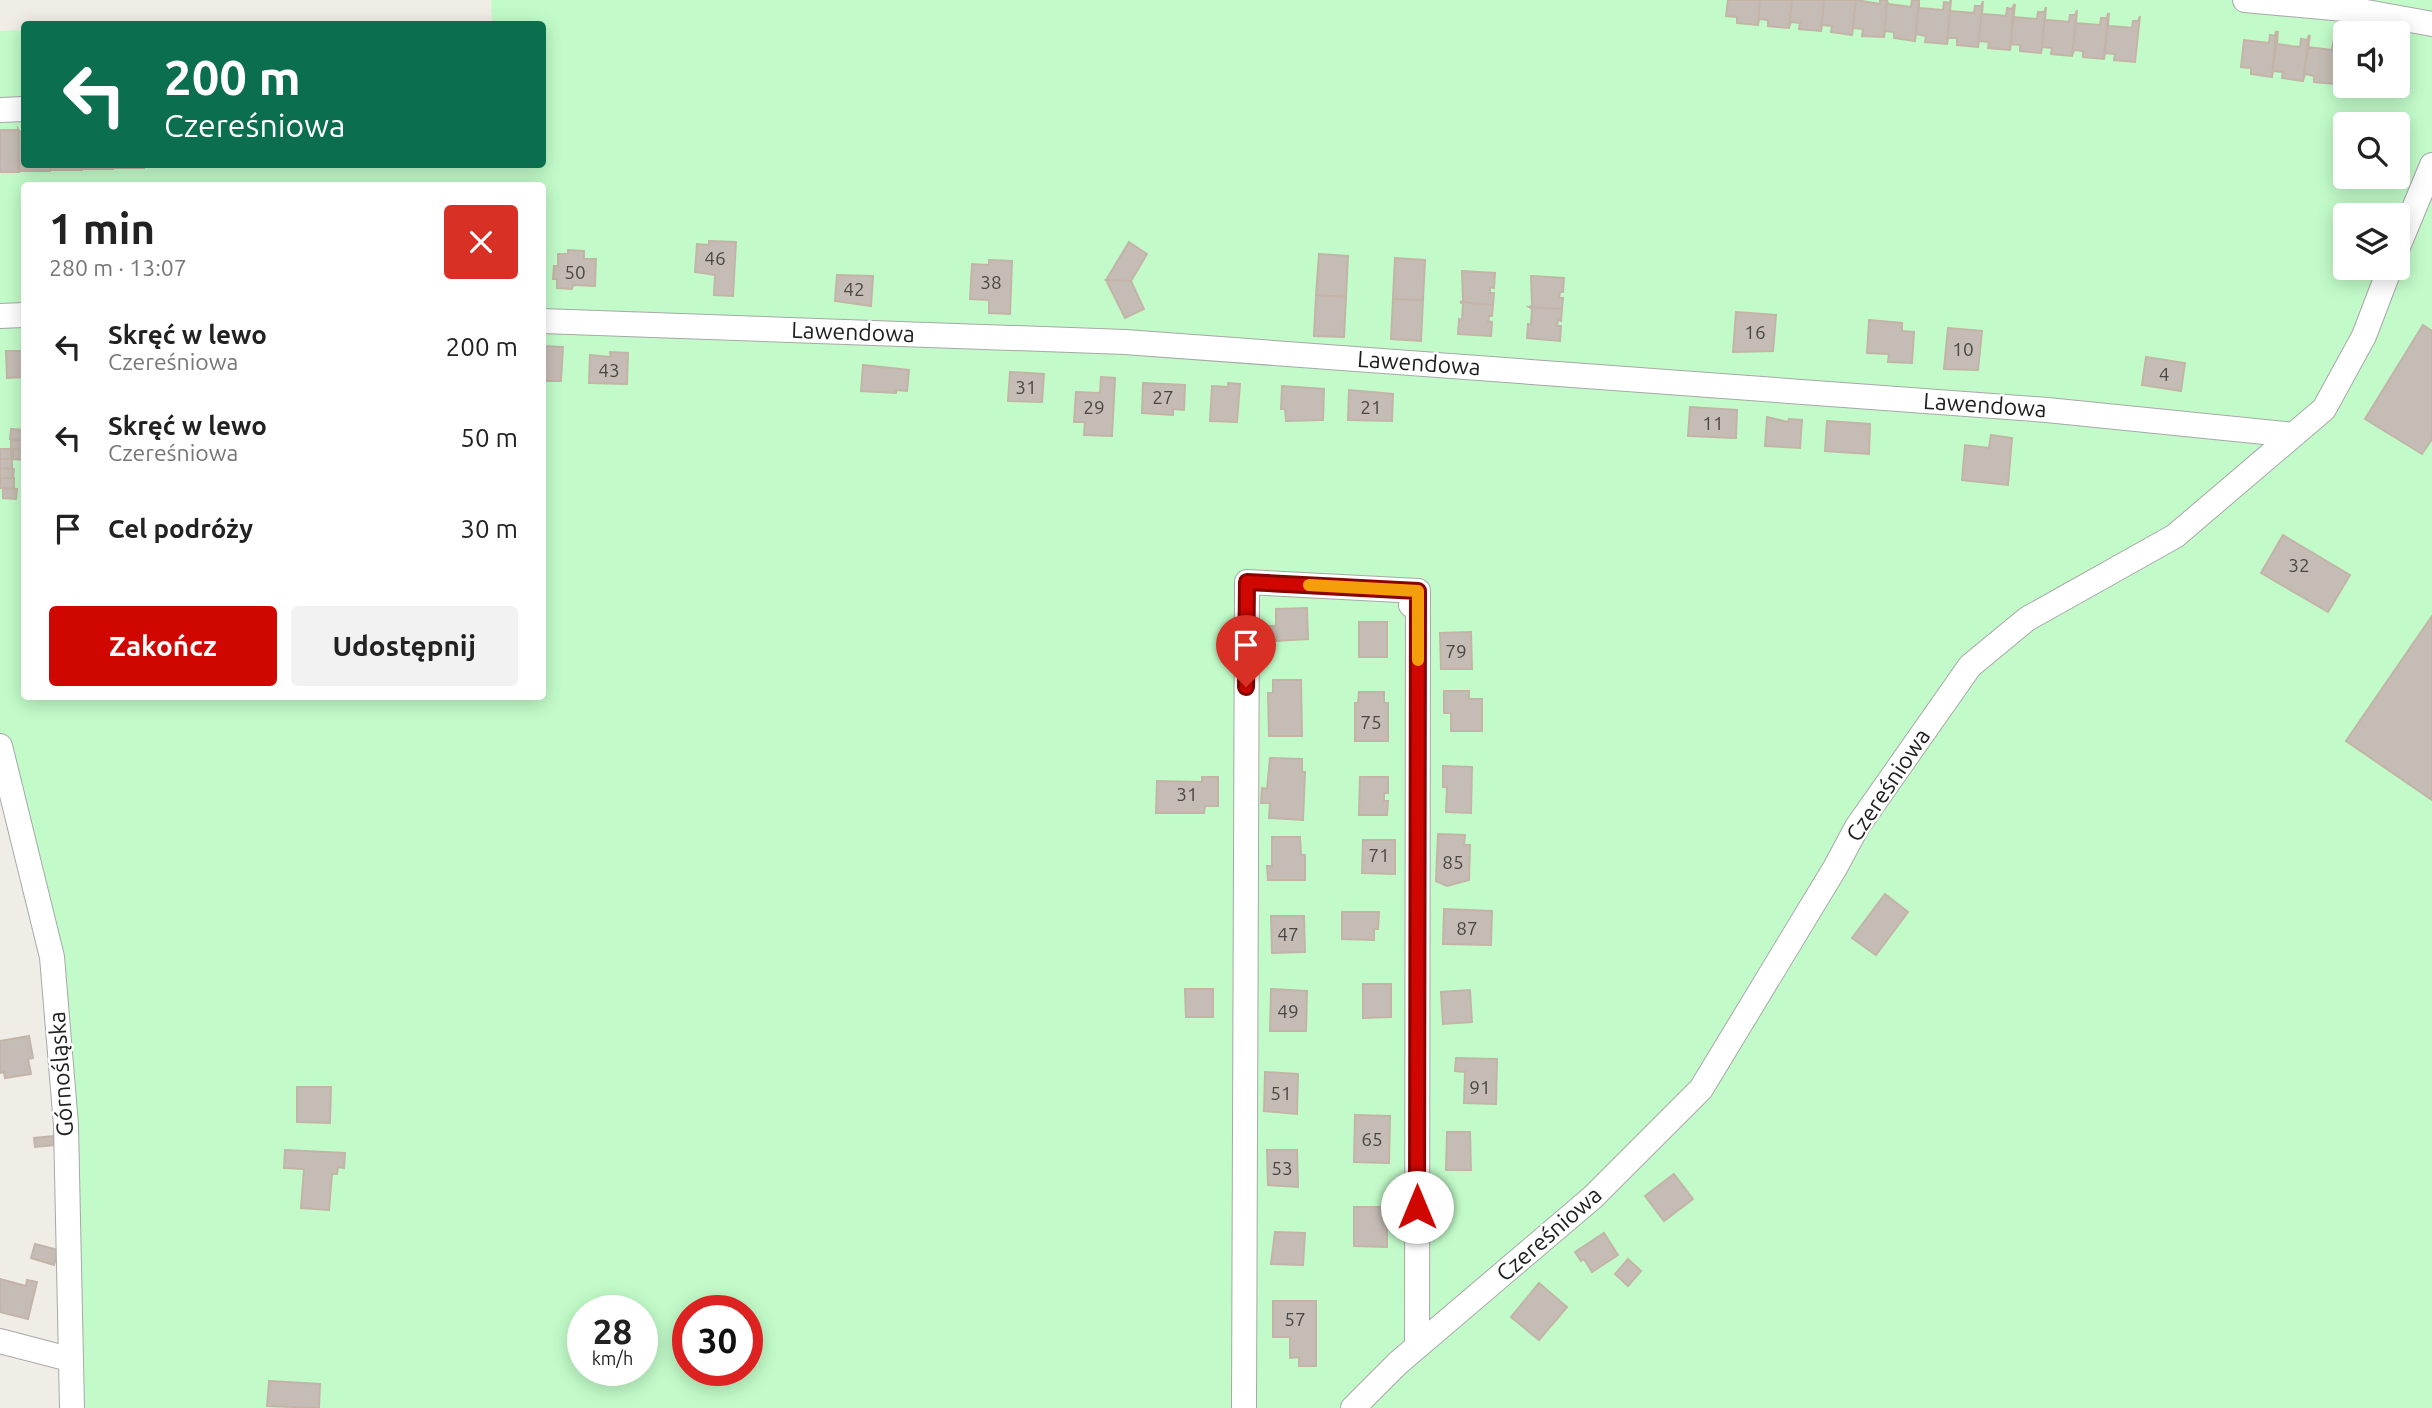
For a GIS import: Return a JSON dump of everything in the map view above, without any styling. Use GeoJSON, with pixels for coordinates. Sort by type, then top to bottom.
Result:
{"type":"FeatureCollection","features":[{"type":"Feature","properties":{"kind":"street"},"geometry":{"type":"LineString","coordinates":[[2245,0],[2355,10],[2432,24]]}},
{"type":"Feature","properties":{"kind":"street"},"geometry":{"type":"LineString","coordinates":[[0,110],[21,109]]}},
{"type":"Feature","properties":{"kind":"street"},"geometry":{"type":"LineString","coordinates":[[2410,218],[2432,165]]}},
{"type":"Feature","properties":{"kind":"street","name":"Czereśniowa"},"geometry":{"type":"LineString","coordinates":[[1353,1408],[1417,1347],[1593,1198],[1701,1089],[1857,827],[1970,666],[2027,620],[2175,536],[2324,409],[2364,336],[2385,280]]}},
{"type":"Feature","properties":{"kind":"street"},"geometry":{"type":"LineString","coordinates":[[0,316],[21,315]]}},
{"type":"Feature","properties":{"kind":"street","name":"Lawendowa"},"geometry":{"type":"LineString","coordinates":[[546,321],[1125,342],[2047,410],[2294,435]]}},
{"type":"Feature","properties":{"kind":"street"},"geometry":{"type":"LineString","coordinates":[[1244,1408],[1247,582],[1415,598],[1417,1347]]}},
{"type":"Feature","properties":{"kind":"street","name":"Górnośląska"},"geometry":{"type":"LineString","coordinates":[[0,746],[52,957],[66,1125],[72,1408]]}},
{"type":"Feature","properties":{"kind":"street"},"geometry":{"type":"LineString","coordinates":[[0,1341],[69,1359]]}},
{"type":"Feature","properties":{"kind":"green space"},"geometry":{"type":"Polygon","coordinates":[[[491,0],[2432,0],[2432,1408],[71,1408],[52,1002],[0,767],[0,31],[21,30],[21,168],[546,168],[546,21],[492,21],[491,0]]]}},
{"type":"Feature","properties":{"kind":"building"},"geometry":{"type":"Polygon","coordinates":[[[1728,0],[1760,0],[1758,25],[1737,23],[1737,17],[1726,16],[1728,0]]]}},
{"type":"Feature","properties":{"kind":"building"},"geometry":{"type":"Polygon","coordinates":[[[1760,0],[1792,0],[1789,28],[1768,26],[1768,20],[1759,19],[1758,25],[1760,0]]]}},
{"type":"Feature","properties":{"kind":"building"},"geometry":{"type":"Polygon","coordinates":[[[1792,0],[1824,0],[1821,31],[1799,29],[1800,23],[1791,22],[1789,28],[1792,0]]]}},
{"type":"Feature","properties":{"kind":"building"},"geometry":{"type":"Polygon","coordinates":[[[1824,0],[1856,0],[1852,35],[1831,32],[1832,26],[1822,25],[1821,31],[1824,0]]]}},
{"type":"Feature","properties":{"kind":"building"},"geometry":{"type":"Polygon","coordinates":[[[1856,0],[1880,4],[1880,0],[1887,0],[1884,37],[1862,36],[1863,29],[1853,28],[1852,35],[1856,0]]]}},
{"type":"Feature","properties":{"kind":"building"},"geometry":{"type":"Polygon","coordinates":[[[1887,0],[1888,4],[1911,7],[1912,0],[1919,0],[1915,41],[1894,38],[1894,32],[1885,31],[1884,37],[1887,0]]]}},
{"type":"Feature","properties":{"kind":"building"},"geometry":{"type":"Polygon","coordinates":[[[1919,0],[1919,8],[1943,10],[1944,2],[1949,3],[1951,0],[1947,44],[1925,42],[1926,36],[1916,34],[1915,41],[1919,0]]]}},
{"type":"Feature","properties":{"kind":"building"},"geometry":{"type":"Polygon","coordinates":[[[1983,1],[1978,47],[1957,45],[1957,38],[1948,38],[1947,44],[1950,11],[1974,13],[1975,6],[1981,6],[1983,1]]]}},
{"type":"Feature","properties":{"kind":"building"},"geometry":{"type":"Polygon","coordinates":[[[1983,1],[1982,14],[2006,16],[2007,8],[2012,9],[2014,4],[2010,50],[1988,48],[1989,42],[1979,41],[1978,47],[1983,1]]]}},
{"type":"Feature","properties":{"kind":"building"},"geometry":{"type":"Polygon","coordinates":[[[2046,7],[2041,53],[2020,51],[2020,45],[2011,44],[2010,50],[2014,17],[2037,19],[2038,12],[2044,12],[2046,7]]]}},
{"type":"Feature","properties":{"kind":"building"},"geometry":{"type":"Polygon","coordinates":[[[2046,7],[2045,20],[2069,22],[2070,15],[2075,15],[2077,10],[2072,56],[2051,54],[2052,48],[2042,47],[2041,53],[2046,7]]]}},
{"type":"Feature","properties":{"kind":"building"},"geometry":{"type":"Polygon","coordinates":[[[2077,10],[2076,23],[2100,25],[2101,18],[2107,18],[2108,13],[2104,59],[2083,57],[2083,51],[2074,50],[2072,56],[2077,10]]]}},
{"type":"Feature","properties":{"kind":"building"},"geometry":{"type":"Polygon","coordinates":[[[2109,13],[2108,26],[2132,28],[2133,21],[2138,21],[2140,16],[2135,62],[2114,60],[2115,54],[2105,53],[2104,59],[2109,13]]]}},
{"type":"Feature","properties":{"kind":"building"},"geometry":{"type":"Polygon","coordinates":[[[2276,31],[2272,77],[2251,74],[2251,68],[2241,67],[2244,40],[2269,43],[2270,35],[2275,36],[2276,31]]]}},
{"type":"Feature","properties":{"kind":"building"},"geometry":{"type":"Polygon","coordinates":[[[2278,31],[2277,44],[2291,46],[2300,47],[2301,39],[2307,40],[2309,35],[2303,81],[2282,78],[2283,72],[2273,71],[2272,77],[2278,31]]]}},
{"type":"Feature","properties":{"kind":"building"},"geometry":{"type":"Polygon","coordinates":[[[2333,43],[2333,84],[2314,82],[2314,76],[2305,74],[2303,81],[2308,47],[2332,50],[2333,43]]]}},
{"type":"Feature","properties":{"kind":"building"},"geometry":{"type":"Polygon","coordinates":[[[18,129],[21,132],[21,168],[50,168],[50,171],[18,171],[18,129]]]}},
{"type":"Feature","properties":{"kind":"building"},"geometry":{"type":"Polygon","coordinates":[[[0,130],[18,130],[19,172],[0,172],[0,130]]]}},
{"type":"Feature","properties":{"kind":"building"},"geometry":{"type":"Polygon","coordinates":[[[81,168],[113,168],[113,169],[81,168]]]}},
{"type":"Feature","properties":{"kind":"building"},"geometry":{"type":"Polygon","coordinates":[[[82,168],[82,170],[50,170],[82,168]]]}},
{"type":"Feature","properties":{"kind":"building"},"geometry":{"type":"Polygon","coordinates":[[[709,241],[736,242],[733,296],[714,295],[715,275],[695,272],[697,244],[709,245],[709,241]]]}},
{"type":"Feature","properties":{"kind":"building"},"geometry":{"type":"Polygon","coordinates":[[[1129,242],[1147,254],[1131,281],[1106,280],[1129,242]]]}},
{"type":"Feature","properties":{"kind":"building"},"geometry":{"type":"Polygon","coordinates":[[[568,250],[584,251],[584,259],[596,259],[595,286],[573,285],[572,289],[557,288],[557,279],[553,279],[554,266],[558,266],[558,254],[568,254],[568,250]]]}},
{"type":"Feature","properties":{"kind":"building"},"geometry":{"type":"Polygon","coordinates":[[[1319,254],[1348,256],[1346,297],[1316,295],[1319,254]]]}},
{"type":"Feature","properties":{"kind":"building"},"geometry":{"type":"Polygon","coordinates":[[[1395,258],[1425,260],[1423,300],[1393,299],[1395,258]]]}},
{"type":"Feature","properties":{"kind":"building"},"geometry":{"type":"Polygon","coordinates":[[[989,260],[1012,261],[1010,314],[989,313],[989,300],[970,299],[972,264],[989,265],[989,260]]]}},
{"type":"Feature","properties":{"kind":"building"},"geometry":{"type":"Polygon","coordinates":[[[1462,271],[1495,273],[1494,288],[1490,287],[1490,293],[1494,293],[1493,305],[1460,302],[1463,301],[1462,271]]]}},
{"type":"Feature","properties":{"kind":"building"},"geometry":{"type":"Polygon","coordinates":[[[837,275],[873,276],[871,306],[835,301],[837,275]]]}},
{"type":"Feature","properties":{"kind":"building"},"geometry":{"type":"Polygon","coordinates":[[[1531,276],[1564,278],[1563,292],[1560,292],[1559,298],[1563,298],[1562,309],[1529,307],[1532,306],[1531,276]]]}},
{"type":"Feature","properties":{"kind":"building"},"geometry":{"type":"Polygon","coordinates":[[[1106,280],[1131,281],[1144,309],[1125,318],[1106,280]]]}},
{"type":"Feature","properties":{"kind":"building"},"geometry":{"type":"Polygon","coordinates":[[[1316,295],[1346,297],[1344,337],[1314,336],[1316,295]]]}},
{"type":"Feature","properties":{"kind":"building"},"geometry":{"type":"Polygon","coordinates":[[[1393,299],[1423,300],[1421,341],[1391,339],[1393,299]]]}},
{"type":"Feature","properties":{"kind":"building"},"geometry":{"type":"Polygon","coordinates":[[[1460,302],[1493,305],[1492,316],[1489,316],[1488,321],[1492,322],[1491,336],[1458,334],[1463,304],[1460,302]]]}},
{"type":"Feature","properties":{"kind":"building"},"geometry":{"type":"Polygon","coordinates":[[[1529,307],[1562,309],[1561,321],[1558,320],[1557,326],[1561,326],[1560,341],[1527,338],[1532,309],[1529,307]]]}},
{"type":"Feature","properties":{"kind":"building"},"geometry":{"type":"Polygon","coordinates":[[[1736,312],[1776,315],[1773,351],[1733,352],[1736,312]]]}},
{"type":"Feature","properties":{"kind":"building"},"geometry":{"type":"Polygon","coordinates":[[[1869,320],[1902,323],[1902,331],[1914,332],[1912,363],[1888,362],[1889,354],[1867,353],[1869,320]]]}},
{"type":"Feature","properties":{"kind":"building"},"geometry":{"type":"Polygon","coordinates":[[[2423,325],[2432,331],[2432,439],[2422,454],[2365,419],[2423,325]]]}},
{"type":"Feature","properties":{"kind":"building"},"geometry":{"type":"Polygon","coordinates":[[[1948,328],[1982,331],[1978,370],[1944,369],[1948,328]]]}},
{"type":"Feature","properties":{"kind":"building"},"geometry":{"type":"Polygon","coordinates":[[[546,346],[563,347],[561,381],[546,381],[546,346]]]}},
{"type":"Feature","properties":{"kind":"building"},"geometry":{"type":"Polygon","coordinates":[[[6,351],[21,351],[21,377],[7,378],[6,351]]]}},
{"type":"Feature","properties":{"kind":"building"},"geometry":{"type":"Polygon","coordinates":[[[610,352],[628,353],[627,384],[589,383],[590,355],[611,357],[610,352]]]}},
{"type":"Feature","properties":{"kind":"building"},"geometry":{"type":"Polygon","coordinates":[[[2146,357],[2185,363],[2181,391],[2142,385],[2146,357]]]}},
{"type":"Feature","properties":{"kind":"building"},"geometry":{"type":"Polygon","coordinates":[[[863,365],[909,370],[907,391],[861,391],[863,365]]]}},
{"type":"Feature","properties":{"kind":"building"},"geometry":{"type":"Polygon","coordinates":[[[1010,372],[1044,374],[1042,402],[1008,401],[1010,372]]]}},
{"type":"Feature","properties":{"kind":"building"},"geometry":{"type":"Polygon","coordinates":[[[1101,377],[1115,378],[1112,436],[1084,435],[1085,422],[1074,422],[1076,392],[1100,393],[1101,377]]]}},
{"type":"Feature","properties":{"kind":"building"},"geometry":{"type":"Polygon","coordinates":[[[1143,383],[1185,385],[1184,410],[1173,409],[1173,415],[1142,413],[1143,383]]]}},
{"type":"Feature","properties":{"kind":"building"},"geometry":{"type":"Polygon","coordinates":[[[1228,383],[1240,384],[1237,422],[1210,421],[1212,386],[1228,387],[1228,383]]]}},
{"type":"Feature","properties":{"kind":"building"},"geometry":{"type":"Polygon","coordinates":[[[1282,386],[1324,389],[1323,420],[1286,421],[1285,409],[1281,409],[1282,386]]]}},
{"type":"Feature","properties":{"kind":"building"},"geometry":{"type":"Polygon","coordinates":[[[1349,390],[1393,394],[1392,421],[1348,420],[1349,390]]]}},
{"type":"Feature","properties":{"kind":"building"},"geometry":{"type":"Polygon","coordinates":[[[1690,407],[1737,410],[1736,438],[1688,436],[1690,407]]]}},
{"type":"Feature","properties":{"kind":"building"},"geometry":{"type":"Polygon","coordinates":[[[1767,417],[1788,422],[1789,419],[1802,420],[1800,448],[1765,446],[1767,417]]]}},
{"type":"Feature","properties":{"kind":"building"},"geometry":{"type":"Polygon","coordinates":[[[1827,421],[1870,424],[1869,454],[1825,451],[1827,421]]]}},
{"type":"Feature","properties":{"kind":"building"},"geometry":{"type":"Polygon","coordinates":[[[11,429],[21,430],[21,440],[10,439],[11,429]]]}},
{"type":"Feature","properties":{"kind":"building"},"geometry":{"type":"Polygon","coordinates":[[[1991,435],[2012,438],[2008,485],[1962,480],[1965,445],[1989,448],[1991,435]]]}},
{"type":"Feature","properties":{"kind":"building"},"geometry":{"type":"Polygon","coordinates":[[[11,440],[21,440],[21,450],[11,449],[11,440]]]}},
{"type":"Feature","properties":{"kind":"building"},"geometry":{"type":"Polygon","coordinates":[[[0,449],[11,449],[11,459],[0,459],[0,449]]]}},
{"type":"Feature","properties":{"kind":"building"},"geometry":{"type":"Polygon","coordinates":[[[13,449],[21,450],[21,460],[13,459],[13,449]]]}},
{"type":"Feature","properties":{"kind":"building"},"geometry":{"type":"Polygon","coordinates":[[[0,459],[12,459],[12,469],[0,468],[0,459]]]}},
{"type":"Feature","properties":{"kind":"building"},"geometry":{"type":"Polygon","coordinates":[[[0,468],[14,469],[13,478],[0,478],[0,468]]]}},
{"type":"Feature","properties":{"kind":"building"},"geometry":{"type":"Polygon","coordinates":[[[1,478],[14,478],[14,489],[0,488],[1,478]]]}},
{"type":"Feature","properties":{"kind":"building"},"geometry":{"type":"Polygon","coordinates":[[[3,488],[17,489],[16,499],[3,498],[3,488]]]}},
{"type":"Feature","properties":{"kind":"building"},"geometry":{"type":"Polygon","coordinates":[[[2283,535],[2350,575],[2328,612],[2261,573],[2283,535]]]}},
{"type":"Feature","properties":{"kind":"building"},"geometry":{"type":"Polygon","coordinates":[[[1307,608],[1308,639],[1276,641],[1276,637],[1268,637],[1268,626],[1276,626],[1276,609],[1307,608]]]}},
{"type":"Feature","properties":{"kind":"building"},"geometry":{"type":"Polygon","coordinates":[[[2432,616],[2432,800],[2346,741],[2432,616]]]}},
{"type":"Feature","properties":{"kind":"building"},"geometry":{"type":"Polygon","coordinates":[[[1359,622],[1387,622],[1387,657],[1359,657],[1359,622]]]}},
{"type":"Feature","properties":{"kind":"building"},"geometry":{"type":"Polygon","coordinates":[[[1471,632],[1472,669],[1441,669],[1440,633],[1471,632]]]}},
{"type":"Feature","properties":{"kind":"building"},"geometry":{"type":"Polygon","coordinates":[[[1273,680],[1301,680],[1302,736],[1269,736],[1268,693],[1273,693],[1273,680]]]}},
{"type":"Feature","properties":{"kind":"building"},"geometry":{"type":"Polygon","coordinates":[[[1444,691],[1469,691],[1469,699],[1482,699],[1482,731],[1451,731],[1451,713],[1444,713],[1444,691]]]}},
{"type":"Feature","properties":{"kind":"building"},"geometry":{"type":"Polygon","coordinates":[[[1359,692],[1384,692],[1384,703],[1388,703],[1388,741],[1355,741],[1355,703],[1358,703],[1359,692]]]}},
{"type":"Feature","properties":{"kind":"building"},"geometry":{"type":"Polygon","coordinates":[[[1270,758],[1302,759],[1302,772],[1305,772],[1303,820],[1269,818],[1270,803],[1261,803],[1262,788],[1267,789],[1270,758]]]}},
{"type":"Feature","properties":{"kind":"building"},"geometry":{"type":"Polygon","coordinates":[[[1443,766],[1472,767],[1471,813],[1446,812],[1447,787],[1443,787],[1443,766]]]}},
{"type":"Feature","properties":{"kind":"building"},"geometry":{"type":"Polygon","coordinates":[[[1202,777],[1218,777],[1218,806],[1205,806],[1204,813],[1156,813],[1157,781],[1202,782],[1202,777]]]}},
{"type":"Feature","properties":{"kind":"building"},"geometry":{"type":"Polygon","coordinates":[[[1360,777],[1388,777],[1388,793],[1384,793],[1384,801],[1388,801],[1387,815],[1359,815],[1360,777]]]}},
{"type":"Feature","properties":{"kind":"building"},"geometry":{"type":"Polygon","coordinates":[[[1438,834],[1465,835],[1464,845],[1470,845],[1469,880],[1447,886],[1436,881],[1438,834]]]}},
{"type":"Feature","properties":{"kind":"building"},"geometry":{"type":"Polygon","coordinates":[[[1272,837],[1300,837],[1301,855],[1305,855],[1305,880],[1268,880],[1267,866],[1272,866],[1272,837]]]}},
{"type":"Feature","properties":{"kind":"building"},"geometry":{"type":"Polygon","coordinates":[[[1363,840],[1395,840],[1395,874],[1362,873],[1363,840]]]}},
{"type":"Feature","properties":{"kind":"building"},"geometry":{"type":"Polygon","coordinates":[[[1885,894],[1908,912],[1876,955],[1852,938],[1885,894]]]}},
{"type":"Feature","properties":{"kind":"building"},"geometry":{"type":"Polygon","coordinates":[[[1444,909],[1492,911],[1491,945],[1443,944],[1444,909]]]}},
{"type":"Feature","properties":{"kind":"building"},"geometry":{"type":"Polygon","coordinates":[[[1342,912],[1379,912],[1374,940],[1342,939],[1342,912]]]}},
{"type":"Feature","properties":{"kind":"building"},"geometry":{"type":"Polygon","coordinates":[[[1271,916],[1304,916],[1305,952],[1272,953],[1271,916]]]}},
{"type":"Feature","properties":{"kind":"building"},"geometry":{"type":"Polygon","coordinates":[[[1363,984],[1391,984],[1391,1017],[1363,1018],[1363,984]]]}},
{"type":"Feature","properties":{"kind":"building"},"geometry":{"type":"Polygon","coordinates":[[[1185,989],[1213,989],[1213,1017],[1186,1017],[1185,989]]]}},
{"type":"Feature","properties":{"kind":"building"},"geometry":{"type":"Polygon","coordinates":[[[1271,989],[1307,991],[1306,1031],[1270,1031],[1271,989]]]}},
{"type":"Feature","properties":{"kind":"building"},"geometry":{"type":"Polygon","coordinates":[[[1470,990],[1472,1022],[1443,1024],[1441,992],[1470,990]]]}},
{"type":"Feature","properties":{"kind":"building"},"geometry":{"type":"Polygon","coordinates":[[[29,1036],[33,1058],[28,1059],[31,1074],[5,1078],[4,1072],[0,1073],[0,1041],[29,1036]]]}},
{"type":"Feature","properties":{"kind":"building"},"geometry":{"type":"Polygon","coordinates":[[[1456,1058],[1497,1059],[1496,1104],[1464,1103],[1465,1072],[1455,1071],[1456,1058]]]}},
{"type":"Feature","properties":{"kind":"building"},"geometry":{"type":"Polygon","coordinates":[[[1265,1072],[1298,1074],[1297,1114],[1264,1111],[1265,1072]]]}},
{"type":"Feature","properties":{"kind":"building"},"geometry":{"type":"Polygon","coordinates":[[[297,1087],[331,1087],[330,1123],[297,1122],[297,1087]]]}},
{"type":"Feature","properties":{"kind":"building"},"geometry":{"type":"Polygon","coordinates":[[[1355,1115],[1390,1116],[1389,1163],[1354,1162],[1355,1115]]]}},
{"type":"Feature","properties":{"kind":"building"},"geometry":{"type":"Polygon","coordinates":[[[1447,1132],[1470,1132],[1471,1170],[1446,1170],[1447,1132]]]}},
{"type":"Feature","properties":{"kind":"building"},"geometry":{"type":"Polygon","coordinates":[[[53,1136],[55,1145],[35,1147],[34,1138],[53,1136]]]}},
{"type":"Feature","properties":{"kind":"building"},"geometry":{"type":"Polygon","coordinates":[[[285,1150],[345,1153],[344,1168],[338,1167],[337,1174],[332,1174],[329,1210],[301,1208],[304,1169],[284,1168],[285,1150]]]}},
{"type":"Feature","properties":{"kind":"building"},"geometry":{"type":"Polygon","coordinates":[[[1267,1150],[1297,1150],[1298,1187],[1268,1185],[1267,1150]]]}},
{"type":"Feature","properties":{"kind":"building"},"geometry":{"type":"Polygon","coordinates":[[[1674,1174],[1693,1199],[1664,1221],[1645,1196],[1674,1174]]]}},
{"type":"Feature","properties":{"kind":"building"},"geometry":{"type":"Polygon","coordinates":[[[1354,1207],[1387,1207],[1387,1247],[1354,1246],[1354,1207]]]}},
{"type":"Feature","properties":{"kind":"building"},"geometry":{"type":"Polygon","coordinates":[[[1275,1232],[1305,1233],[1303,1265],[1271,1264],[1275,1232]]]}},
{"type":"Feature","properties":{"kind":"building"},"geometry":{"type":"Polygon","coordinates":[[[1604,1233],[1618,1255],[1592,1272],[1584,1259],[1581,1261],[1575,1252],[1604,1233]]]}},
{"type":"Feature","properties":{"kind":"building"},"geometry":{"type":"Polygon","coordinates":[[[35,1244],[58,1250],[54,1265],[31,1258],[35,1244]]]}},
{"type":"Feature","properties":{"kind":"building"},"geometry":{"type":"Polygon","coordinates":[[[1628,1259],[1641,1271],[1628,1286],[1615,1274],[1628,1259]]]}},
{"type":"Feature","properties":{"kind":"building"},"geometry":{"type":"Polygon","coordinates":[[[0,1279],[26,1286],[27,1280],[37,1282],[28,1319],[0,1312],[0,1279]]]}},
{"type":"Feature","properties":{"kind":"building"},"geometry":{"type":"Polygon","coordinates":[[[1539,1283],[1567,1307],[1539,1340],[1511,1317],[1539,1283]]]}},
{"type":"Feature","properties":{"kind":"building"},"geometry":{"type":"Polygon","coordinates":[[[1273,1301],[1316,1301],[1316,1366],[1299,1366],[1299,1357],[1290,1358],[1290,1337],[1273,1337],[1273,1301]]]}},
{"type":"Feature","properties":{"kind":"building"},"geometry":{"type":"Polygon","coordinates":[[[269,1381],[320,1384],[319,1408],[267,1406],[269,1381]]]}},
{"type":"Feature","properties":{"kind":"slow traffic"},"geometry":{"type":"LineString","coordinates":[[1309,585],[1418,591],[1418,660]]}},
{"type":"Feature","properties":{"kind":"route"},"geometry":{"type":"LineString","coordinates":[[1246,687],[1247,582],[1418,591],[1417,1207]]}}]}
